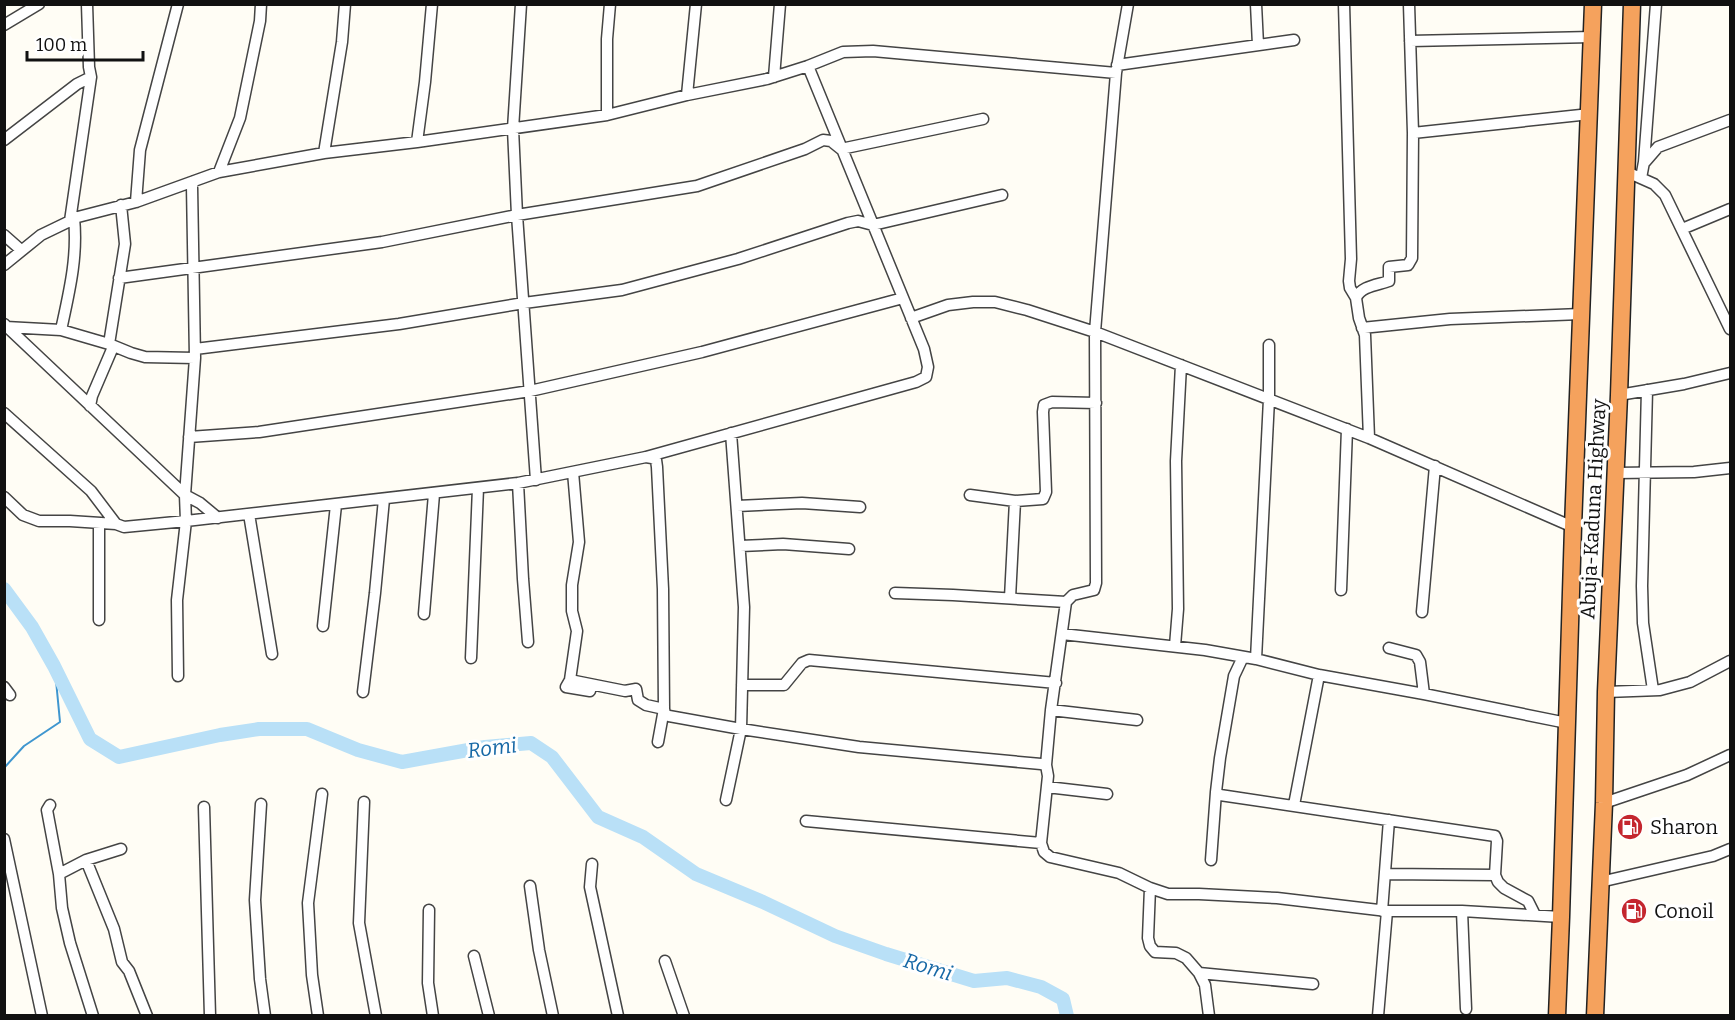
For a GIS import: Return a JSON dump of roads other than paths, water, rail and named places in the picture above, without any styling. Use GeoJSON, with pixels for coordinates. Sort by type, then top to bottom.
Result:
{"type":"FeatureCollection","features":[{"type":"Feature","properties":{"kind":"highway","name":"Abuja-Kaduna Highway"},"geometry":{"type":"LineString","coordinates":[[1557,1016],[1593,4]]}},
{"type":"Feature","properties":{"kind":"highway","name":"Abuja-Kaduna Highway"},"geometry":{"type":"LineString","coordinates":[[1595,1016],[1615,473],[1634,175],[1632,4]]}},
{"type":"Feature","properties":{"kind":"street"},"geometry":{"type":"LineString","coordinates":[[4,25],[39,4]]}},
{"type":"Feature","properties":{"kind":"street"},"geometry":{"type":"LineString","coordinates":[[61,330],[72,278],[76,240],[72,220],[91,77],[87,4]]}},
{"type":"Feature","properties":{"kind":"street"},"geometry":{"type":"LineString","coordinates":[[135,202],[140,150],[178,4]]}},
{"type":"Feature","properties":{"kind":"street"},"geometry":{"type":"LineString","coordinates":[[219,172],[240,118],[258,33],[261,4]]}},
{"type":"Feature","properties":{"kind":"street"},"geometry":{"type":"LineString","coordinates":[[324,153],[342,42],[345,4]]}},
{"type":"Feature","properties":{"kind":"street"},"geometry":{"type":"LineString","coordinates":[[417,142],[432,4]]}},
{"type":"Feature","properties":{"kind":"street"},"geometry":{"type":"LineString","coordinates":[[521,4],[513,129],[536,480]]}},
{"type":"Feature","properties":{"kind":"street"},"geometry":{"type":"LineString","coordinates":[[607,115],[607,39],[610,4]]}},
{"type":"Feature","properties":{"kind":"street"},"geometry":{"type":"LineString","coordinates":[[687,95],[696,4]]}},
{"type":"Feature","properties":{"kind":"street"},"geometry":{"type":"LineString","coordinates":[[774,77],[780,4]]}},
{"type":"Feature","properties":{"kind":"street"},"geometry":{"type":"LineString","coordinates":[[1128,4],[1117,69],[1095,332],[1096,583],[1094,590],[1073,595],[1066,602],[1045,762],[1048,776],[1041,843],[1044,852],[1050,857],[1119,873],[1168,894],[1276,898],[1384,911],[1462,911],[1562,917]]}},
{"type":"Feature","properties":{"kind":"street"},"geometry":{"type":"LineString","coordinates":[[1256,4],[1258,45]]}},
{"type":"Feature","properties":{"kind":"street"},"geometry":{"type":"LineString","coordinates":[[1344,4],[1351,259],[1349,281],[1356,298],[1359,318],[1365,335],[1370,438]]}},
{"type":"Feature","properties":{"kind":"street"},"geometry":{"type":"LineString","coordinates":[[1356,298],[1358,292],[1389,281],[1389,267],[1408,265],[1412,258],[1413,133],[1409,4]]}},
{"type":"Feature","properties":{"kind":"street"},"geometry":{"type":"LineString","coordinates":[[1644,162],[1656,4]]}},
{"type":"Feature","properties":{"kind":"street"},"geometry":{"type":"LineString","coordinates":[[1410,41],[1592,37]]}},
{"type":"Feature","properties":{"kind":"street"},"geometry":{"type":"LineString","coordinates":[[4,266],[41,235],[72,220],[135,202],[219,172],[324,153],[607,115],[774,77],[843,52],[873,51],[1117,69],[1294,40]]}},
{"type":"Feature","properties":{"kind":"street"},"geometry":{"type":"LineString","coordinates":[[4,497],[23,515],[39,521],[99,523],[124,527],[434,494],[536,480],[646,457],[916,382],[926,377],[928,367],[924,349],[807,66]]}},
{"type":"Feature","properties":{"kind":"street"},"geometry":{"type":"LineString","coordinates":[[4,140],[77,84],[91,77]]}},
{"type":"Feature","properties":{"kind":"street"},"geometry":{"type":"LineString","coordinates":[[1413,133],[1590,114]]}},
{"type":"Feature","properties":{"kind":"street"},"geometry":{"type":"LineString","coordinates":[[119,278],[382,242],[518,215],[697,186],[805,149],[823,140],[831,141],[842,148],[982,119]]}},
{"type":"Feature","properties":{"kind":"street"},"geometry":{"type":"LineString","coordinates":[[1731,120],[1658,147],[1634,175],[1654,184],[1665,195],[1731,329]]}},
{"type":"Feature","properties":{"kind":"street"},"geometry":{"type":"LineString","coordinates":[[178,676],[177,600],[186,521],[185,495],[195,353],[192,186],[194,181]]}},
{"type":"Feature","properties":{"kind":"street"},"geometry":{"type":"LineString","coordinates":[[5,327],[61,330],[145,357],[195,353],[622,290],[738,259],[848,223],[873,225],[1002,195]]}},
{"type":"Feature","properties":{"kind":"street"},"geometry":{"type":"LineString","coordinates":[[109,344],[124,244],[121,206]]}},
{"type":"Feature","properties":{"kind":"street"},"geometry":{"type":"LineString","coordinates":[[1682,229],[1731,209]]}},
{"type":"Feature","properties":{"kind":"street"},"geometry":{"type":"LineString","coordinates":[[4,236],[21,250]]}},
{"type":"Feature","properties":{"kind":"street"},"geometry":{"type":"LineString","coordinates":[[189,437],[259,432],[530,391],[702,352],[903,298]]}},
{"type":"Feature","properties":{"kind":"street"},"geometry":{"type":"LineString","coordinates":[[911,318],[948,305],[973,302],[995,302],[1027,310],[1095,332],[1370,438],[1573,527]]}},
{"type":"Feature","properties":{"kind":"street"},"geometry":{"type":"LineString","coordinates":[[1362,328],[1450,319],[1581,314]]}},
{"type":"Feature","properties":{"kind":"street"},"geometry":{"type":"LineString","coordinates":[[5,327],[185,495],[200,503],[218,518]]}},
{"type":"Feature","properties":{"kind":"street"},"geometry":{"type":"LineString","coordinates":[[90,406],[113,347],[109,344]]}},
{"type":"Feature","properties":{"kind":"street"},"geometry":{"type":"LineString","coordinates":[[1256,659],[1269,399],[1269,345]]}},
{"type":"Feature","properties":{"kind":"street"},"geometry":{"type":"LineString","coordinates":[[1175,646],[1178,609],[1176,461],[1181,365]]}},
{"type":"Feature","properties":{"kind":"street"},"geometry":{"type":"LineString","coordinates":[[1619,395],[1731,373]]}},
{"type":"Feature","properties":{"kind":"street"},"geometry":{"type":"LineString","coordinates":[[1647,390],[1642,586],[1643,623],[1653,690]]}},
{"type":"Feature","properties":{"kind":"street"},"geometry":{"type":"LineString","coordinates":[[970,495],[1015,501],[1043,499],[1045,496],[1044,405],[1052,402],[1095,403]]}},
{"type":"Feature","properties":{"kind":"street"},"geometry":{"type":"LineString","coordinates":[[4,413],[92,491],[116,525]]}},
{"type":"Feature","properties":{"kind":"street"},"geometry":{"type":"LineString","coordinates":[[1341,590],[1347,429]]}},
{"type":"Feature","properties":{"kind":"street"},"geometry":{"type":"LineString","coordinates":[[726,800],[741,729],[744,607],[731,433]]}},
{"type":"Feature","properties":{"kind":"street"},"geometry":{"type":"LineString","coordinates":[[646,457],[656,460],[657,467],[663,589],[664,709],[657,742]]}},
{"type":"Feature","properties":{"kind":"street"},"geometry":{"type":"LineString","coordinates":[[1422,612],[1434,466]]}},
{"type":"Feature","properties":{"kind":"street"},"geometry":{"type":"LineString","coordinates":[[1615,473],[1694,472],[1731,468]]}},
{"type":"Feature","properties":{"kind":"street"},"geometry":{"type":"LineString","coordinates":[[573,472],[579,542],[572,585],[572,611],[577,631],[570,680],[625,691],[636,689],[638,700],[646,705],[664,709]]}},
{"type":"Feature","properties":{"kind":"street"},"geometry":{"type":"LineString","coordinates":[[518,483],[528,642]]}},
{"type":"Feature","properties":{"kind":"street"},"geometry":{"type":"LineString","coordinates":[[471,658],[478,488]]}},
{"type":"Feature","properties":{"kind":"street"},"geometry":{"type":"LineString","coordinates":[[424,614],[434,494]]}},
{"type":"Feature","properties":{"kind":"street"},"geometry":{"type":"LineString","coordinates":[[363,692],[384,499]]}},
{"type":"Feature","properties":{"kind":"street"},"geometry":{"type":"LineString","coordinates":[[1010,598],[1015,501]]}},
{"type":"Feature","properties":{"kind":"street"},"geometry":{"type":"LineString","coordinates":[[737,506],[802,503],[860,507]]}},
{"type":"Feature","properties":{"kind":"street"},"geometry":{"type":"LineString","coordinates":[[323,626],[336,504]]}},
{"type":"Feature","properties":{"kind":"street"},"geometry":{"type":"LineString","coordinates":[[249,514],[272,654]]}},
{"type":"Feature","properties":{"kind":"street"},"geometry":{"type":"LineString","coordinates":[[99,523],[99,620]]}},
{"type":"Feature","properties":{"kind":"street"},"geometry":{"type":"LineString","coordinates":[[740,546],[783,544],[849,549]]}},
{"type":"Feature","properties":{"kind":"street"},"geometry":{"type":"LineString","coordinates":[[896,593],[1066,602]]}},
{"type":"Feature","properties":{"kind":"street"},"geometry":{"type":"LineString","coordinates":[[1062,634],[1175,646],[1256,659],[1319,675],[1567,723]]}},
{"type":"Feature","properties":{"kind":"street"},"geometry":{"type":"LineString","coordinates":[[1389,648],[1416,655],[1420,662],[1424,694]]}},
{"type":"Feature","properties":{"kind":"street"},"geometry":{"type":"LineString","coordinates":[[1211,860],[1220,758],[1234,676],[1243,657]]}},
{"type":"Feature","properties":{"kind":"street"},"geometry":{"type":"LineString","coordinates":[[742,685],[784,685],[802,663],[809,660],[1056,683]]}},
{"type":"Feature","properties":{"kind":"street"},"geometry":{"type":"LineString","coordinates":[[1606,692],[1653,690],[1689,682],[1731,662]]}},
{"type":"Feature","properties":{"kind":"street"},"geometry":{"type":"LineString","coordinates":[[1294,805],[1319,675]]}},
{"type":"Feature","properties":{"kind":"street"},"geometry":{"type":"LineString","coordinates":[[664,709],[665,714],[669,716],[859,747],[1045,762]]}},
{"type":"Feature","properties":{"kind":"street"},"geometry":{"type":"LineString","coordinates":[[1051,710],[1137,720]]}},
{"type":"Feature","properties":{"kind":"street"},"geometry":{"type":"LineString","coordinates":[[1604,803],[1687,775],[1731,755]]}},
{"type":"Feature","properties":{"kind":"street"},"geometry":{"type":"LineString","coordinates":[[1047,787],[1107,794]]}},
{"type":"Feature","properties":{"kind":"street"},"geometry":{"type":"LineString","coordinates":[[1216,792],[1220,795],[1495,836],[1497,841],[1495,875],[1498,882],[1504,888],[1528,901],[1535,915]]}},
{"type":"Feature","properties":{"kind":"street"},"geometry":{"type":"LineString","coordinates":[[318,1016],[312,975],[308,903],[321,794]]}},
{"type":"Feature","properties":{"kind":"street"},"geometry":{"type":"LineString","coordinates":[[364,802],[359,923],[376,1016]]}},
{"type":"Feature","properties":{"kind":"street"},"geometry":{"type":"LineString","coordinates":[[261,804],[255,900],[260,979],[265,1016]]}},
{"type":"Feature","properties":{"kind":"street"},"geometry":{"type":"LineString","coordinates":[[50,805],[47,810],[59,874],[62,908],[70,943],[93,1016]]}},
{"type":"Feature","properties":{"kind":"street"},"geometry":{"type":"LineString","coordinates":[[204,807],[210,1016]]}},
{"type":"Feature","properties":{"kind":"street"},"geometry":{"type":"LineString","coordinates":[[1378,1016],[1389,820]]}},
{"type":"Feature","properties":{"kind":"street"},"geometry":{"type":"LineString","coordinates":[[806,821],[1041,843]]}},
{"type":"Feature","properties":{"kind":"street"},"geometry":{"type":"LineString","coordinates":[[4,839],[42,1016]]}},
{"type":"Feature","properties":{"kind":"street"},"geometry":{"type":"LineString","coordinates":[[59,874],[87,860],[122,849]]}},
{"type":"Feature","properties":{"kind":"street"},"geometry":{"type":"LineString","coordinates":[[1600,882],[1713,856],[1731,849]]}},
{"type":"Feature","properties":{"kind":"street"},"geometry":{"type":"LineString","coordinates":[[87,860],[114,929],[122,962],[129,971],[147,1016]]}},
{"type":"Feature","properties":{"kind":"street"},"geometry":{"type":"LineString","coordinates":[[592,864],[590,886],[618,1016]]}},
{"type":"Feature","properties":{"kind":"street"},"geometry":{"type":"LineString","coordinates":[[1385,874],[1495,875]]}},
{"type":"Feature","properties":{"kind":"street"},"geometry":{"type":"LineString","coordinates":[[530,886],[539,950],[553,1016]]}},
{"type":"Feature","properties":{"kind":"street"},"geometry":{"type":"LineString","coordinates":[[1150,888],[1148,938],[1150,946],[1155,952],[1176,953],[1186,958],[1199,973],[1205,985],[1209,1016]]}},
{"type":"Feature","properties":{"kind":"street"},"geometry":{"type":"LineString","coordinates":[[429,910],[428,982],[433,1016]]}},
{"type":"Feature","properties":{"kind":"street"},"geometry":{"type":"LineString","coordinates":[[1462,911],[1466,1008]]}},
{"type":"Feature","properties":{"kind":"street"},"geometry":{"type":"LineString","coordinates":[[474,956],[489,1016]]}},
{"type":"Feature","properties":{"kind":"street"},"geometry":{"type":"LineString","coordinates":[[665,961],[684,1016]]}},
{"type":"Feature","properties":{"kind":"street"},"geometry":{"type":"LineString","coordinates":[[1199,973],[1312,984]]}},
{"type":"Feature","properties":{"kind":"waterway","name":"Romi"},"geometry":{"type":"LineString","coordinates":[[4,589],[32,627],[90,739],[119,757],[259,729],[307,729],[358,750],[402,762],[485,747],[531,743],[552,757],[598,817],[643,837],[696,874],[835,936],[886,954],[974,981],[1007,978],[1041,987],[1063,999],[1067,1016]]}},
{"type":"Feature","properties":{"kind":"waterway"},"geometry":{"type":"LineString","coordinates":[[4,768],[24,746],[60,722],[55,670]]}},
{"type":"Feature","properties":{"kind":"place","name":"Sharon"},"geometry":{"type":"Point","coordinates":[1630,827]}},
{"type":"Feature","properties":{"kind":"place","name":"Conoil"},"geometry":{"type":"Point","coordinates":[1634,911]}}]}
